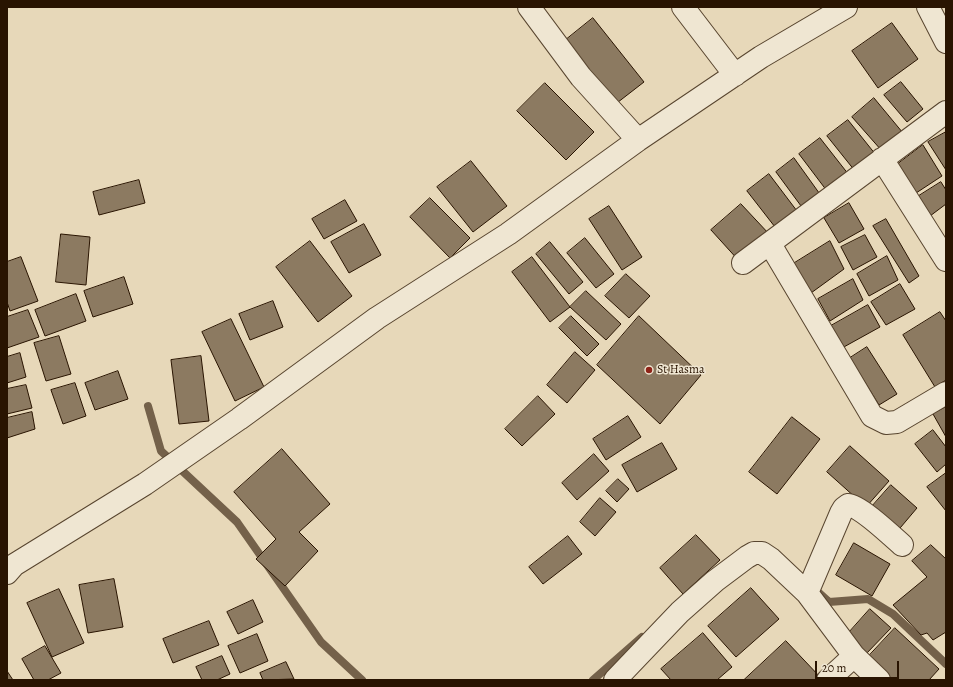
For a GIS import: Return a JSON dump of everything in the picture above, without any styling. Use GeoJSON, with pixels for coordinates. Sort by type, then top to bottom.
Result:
{"type":"FeatureCollection","features":[{"type":"Feature","properties":{"kind":"street"},"geometry":{"type":"LineString","coordinates":[[529,7],[581,77],[638,140]]}},
{"type":"Feature","properties":{"kind":"street"},"geometry":{"type":"LineString","coordinates":[[683,7],[734,75]]}},
{"type":"Feature","properties":{"kind":"street"},"geometry":{"type":"LineString","coordinates":[[9,564],[145,484],[239,419],[377,318],[508,234],[638,140],[761,57],[846,7]]}},
{"type":"Feature","properties":{"kind":"street"},"geometry":{"type":"LineString","coordinates":[[928,7],[946,42]]}},
{"type":"Feature","properties":{"kind":"street"},"geometry":{"type":"LineString","coordinates":[[742,263],[770,244],[946,112]]}},
{"type":"Feature","properties":{"kind":"street"},"geometry":{"type":"LineString","coordinates":[[882,159],[946,260]]}},
{"type":"Feature","properties":{"kind":"street"},"geometry":{"type":"LineString","coordinates":[[770,244],[872,416],[886,423],[897,422],[946,393]]}},
{"type":"Feature","properties":{"kind":"street"},"geometry":{"type":"LineString","coordinates":[[811,585],[841,513],[848,505],[855,506],[902,545]]}},
{"type":"Feature","properties":{"kind":"street"},"geometry":{"type":"LineString","coordinates":[[615,680],[686,607],[715,580],[754,553],[762,553],[811,585],[854,656],[879,680]]}},
{"type":"Feature","properties":{"kind":"street"},"geometry":{"type":"LineString","coordinates":[[828,680],[854,656]]}},
{"type":"Feature","properties":{"kind":"building"},"geometry":{"type":"Polygon","coordinates":[[[593,18],[644,82],[613,106],[562,43],[593,18]]]}},
{"type":"Feature","properties":{"kind":"building"},"geometry":{"type":"Polygon","coordinates":[[[892,23],[918,59],[878,88],[852,51],[892,23]]]}},
{"type":"Feature","properties":{"kind":"building"},"geometry":{"type":"Polygon","coordinates":[[[901,82],[923,109],[907,122],[884,95],[901,82]]]}},
{"type":"Feature","properties":{"kind":"building"},"geometry":{"type":"Polygon","coordinates":[[[545,83],[594,132],[566,160],[517,111],[545,83]]]}},
{"type":"Feature","properties":{"kind":"building"},"geometry":{"type":"Polygon","coordinates":[[[874,98],[903,133],[882,151],[852,117],[874,98]]]}},
{"type":"Feature","properties":{"kind":"building"},"geometry":{"type":"Polygon","coordinates":[[[848,120],[876,155],[855,171],[827,136],[848,120]]]}},
{"type":"Feature","properties":{"kind":"building"},"geometry":{"type":"Polygon","coordinates":[[[946,132],[946,170],[928,142],[946,132]]]}},
{"type":"Feature","properties":{"kind":"building"},"geometry":{"type":"Polygon","coordinates":[[[820,138],[849,175],[827,191],[799,154],[820,138]]]}},
{"type":"Feature","properties":{"kind":"building"},"geometry":{"type":"Polygon","coordinates":[[[923,145],[942,176],[913,195],[894,167],[923,145]]]}},
{"type":"Feature","properties":{"kind":"building"},"geometry":{"type":"Polygon","coordinates":[[[794,158],[822,197],[804,210],[776,172],[794,158]]]}},
{"type":"Feature","properties":{"kind":"building"},"geometry":{"type":"Polygon","coordinates":[[[471,161],[507,206],[473,232],[437,187],[471,161]]]}},
{"type":"Feature","properties":{"kind":"building"},"geometry":{"type":"Polygon","coordinates":[[[769,174],[797,211],[775,227],[747,191],[769,174]]]}},
{"type":"Feature","properties":{"kind":"building"},"geometry":{"type":"Polygon","coordinates":[[[139,180],[145,203],[99,215],[93,192],[139,180]]]}},
{"type":"Feature","properties":{"kind":"building"},"geometry":{"type":"Polygon","coordinates":[[[941,182],[946,190],[946,204],[926,219],[914,199],[941,182]]]}},
{"type":"Feature","properties":{"kind":"building"},"geometry":{"type":"Polygon","coordinates":[[[430,198],[470,238],[450,258],[410,217],[430,198]]]}},
{"type":"Feature","properties":{"kind":"building"},"geometry":{"type":"Polygon","coordinates":[[[345,200],[357,221],[324,239],[312,219],[345,200]]]}},
{"type":"Feature","properties":{"kind":"building"},"geometry":{"type":"Polygon","coordinates":[[[849,203],[864,229],[839,243],[824,218],[849,203]]]}},
{"type":"Feature","properties":{"kind":"building"},"geometry":{"type":"Polygon","coordinates":[[[741,204],[770,235],[740,262],[711,230],[741,204]]]}},
{"type":"Feature","properties":{"kind":"building"},"geometry":{"type":"Polygon","coordinates":[[[609,206],[642,257],[622,270],[589,219],[609,206]]]}},
{"type":"Feature","properties":{"kind":"building"},"geometry":{"type":"Polygon","coordinates":[[[886,219],[919,276],[909,283],[873,226],[886,219]]]}},
{"type":"Feature","properties":{"kind":"building"},"geometry":{"type":"Polygon","coordinates":[[[364,224],[381,255],[349,273],[331,242],[364,224]]]}},
{"type":"Feature","properties":{"kind":"building"},"geometry":{"type":"Polygon","coordinates":[[[61,234],[90,237],[86,285],[56,282],[61,234]]]}},
{"type":"Feature","properties":{"kind":"building"},"geometry":{"type":"Polygon","coordinates":[[[865,235],[877,257],[853,270],[841,247],[865,235]]]}},
{"type":"Feature","properties":{"kind":"building"},"geometry":{"type":"Polygon","coordinates":[[[585,238],[614,274],[596,288],[567,253],[585,238]]]}},
{"type":"Feature","properties":{"kind":"building"},"geometry":{"type":"Polygon","coordinates":[[[310,241],[352,296],[318,322],[276,267],[310,241]]]}},
{"type":"Feature","properties":{"kind":"building"},"geometry":{"type":"Polygon","coordinates":[[[830,241],[844,269],[811,293],[793,264],[830,241]]]}},
{"type":"Feature","properties":{"kind":"building"},"geometry":{"type":"Polygon","coordinates":[[[550,242],[583,282],[569,294],[536,254],[550,242]]]}},
{"type":"Feature","properties":{"kind":"building"},"geometry":{"type":"Polygon","coordinates":[[[887,256],[898,280],[869,296],[857,274],[887,256]]]}},
{"type":"Feature","properties":{"kind":"building"},"geometry":{"type":"Polygon","coordinates":[[[21,257],[38,301],[10,311],[7,302],[7,262],[21,257]]]}},
{"type":"Feature","properties":{"kind":"building"},"geometry":{"type":"Polygon","coordinates":[[[532,257],[570,307],[550,322],[512,272],[532,257]]]}},
{"type":"Feature","properties":{"kind":"building"},"geometry":{"type":"Polygon","coordinates":[[[626,274],[650,296],[629,318],[605,296],[626,274]]]}},
{"type":"Feature","properties":{"kind":"building"},"geometry":{"type":"Polygon","coordinates":[[[124,277],[133,304],[93,317],[84,291],[124,277]]]}},
{"type":"Feature","properties":{"kind":"building"},"geometry":{"type":"Polygon","coordinates":[[[853,279],[863,300],[830,321],[818,299],[853,279]]]}},
{"type":"Feature","properties":{"kind":"building"},"geometry":{"type":"Polygon","coordinates":[[[900,284],[915,309],[886,325],[871,302],[900,284]]]}},
{"type":"Feature","properties":{"kind":"building"},"geometry":{"type":"Polygon","coordinates":[[[586,291],[621,324],[606,340],[570,307],[586,291]]]}},
{"type":"Feature","properties":{"kind":"building"},"geometry":{"type":"Polygon","coordinates":[[[76,294],[86,321],[45,336],[35,310],[76,294]]]}},
{"type":"Feature","properties":{"kind":"building"},"geometry":{"type":"Polygon","coordinates":[[[273,301],[283,327],[250,340],[239,314],[273,301]]]}},
{"type":"Feature","properties":{"kind":"building"},"geometry":{"type":"Polygon","coordinates":[[[868,305],[880,327],[842,348],[829,327],[868,305]]]}},
{"type":"Feature","properties":{"kind":"building"},"geometry":{"type":"Polygon","coordinates":[[[28,310],[39,337],[7,348],[7,317],[28,310]]]}},
{"type":"Feature","properties":{"kind":"building"},"geometry":{"type":"Polygon","coordinates":[[[940,312],[946,321],[946,380],[935,387],[903,335],[940,312]]]}},
{"type":"Feature","properties":{"kind":"building"},"geometry":{"type":"Polygon","coordinates":[[[571,316],[599,344],[587,356],[559,328],[571,316]]]}},
{"type":"Feature","properties":{"kind":"building","name":"St Hasma"},"geometry":{"type":"Polygon","coordinates":[[[639,316],[701,375],[660,424],[597,365],[639,316]]]}},
{"type":"Feature","properties":{"kind":"building"},"geometry":{"type":"Polygon","coordinates":[[[231,319],[264,387],[235,401],[202,332],[231,319]]]}},
{"type":"Feature","properties":{"kind":"building"},"geometry":{"type":"Polygon","coordinates":[[[59,336],[71,374],[46,381],[34,343],[59,336]]]}},
{"type":"Feature","properties":{"kind":"building"},"geometry":{"type":"Polygon","coordinates":[[[867,347],[897,394],[879,405],[850,358],[867,347]]]}},
{"type":"Feature","properties":{"kind":"building"},"geometry":{"type":"Polygon","coordinates":[[[575,352],[595,370],[567,403],[547,385],[575,352]]]}},
{"type":"Feature","properties":{"kind":"building"},"geometry":{"type":"Polygon","coordinates":[[[20,353],[26,377],[7,383],[7,357],[20,353]]]}},
{"type":"Feature","properties":{"kind":"building"},"geometry":{"type":"Polygon","coordinates":[[[201,356],[209,421],[179,424],[171,360],[201,356]]]}},
{"type":"Feature","properties":{"kind":"building"},"geometry":{"type":"Polygon","coordinates":[[[118,371],[128,399],[95,410],[85,383],[118,371]]]}},
{"type":"Feature","properties":{"kind":"building"},"geometry":{"type":"Polygon","coordinates":[[[75,383],[86,416],[63,424],[51,390],[75,383]]]}},
{"type":"Feature","properties":{"kind":"building"},"geometry":{"type":"Polygon","coordinates":[[[26,385],[32,408],[7,414],[7,389],[26,385]]]}},
{"type":"Feature","properties":{"kind":"building"},"geometry":{"type":"Polygon","coordinates":[[[538,396],[555,414],[522,446],[505,429],[538,396]]]}},
{"type":"Feature","properties":{"kind":"building"},"geometry":{"type":"Polygon","coordinates":[[[946,407],[946,437],[933,414],[946,407]]]}},
{"type":"Feature","properties":{"kind":"building"},"geometry":{"type":"Polygon","coordinates":[[[32,412],[35,429],[7,438],[7,418],[32,412]]]}},
{"type":"Feature","properties":{"kind":"building"},"geometry":{"type":"Polygon","coordinates":[[[628,416],[641,437],[606,460],[593,439],[628,416]]]}},
{"type":"Feature","properties":{"kind":"building"},"geometry":{"type":"Polygon","coordinates":[[[792,417],[820,439],[777,494],[749,472],[792,417]]]}},
{"type":"Feature","properties":{"kind":"building"},"geometry":{"type":"Polygon","coordinates":[[[933,430],[946,447],[946,464],[937,472],[915,444],[933,430]]]}},
{"type":"Feature","properties":{"kind":"building"},"geometry":{"type":"Polygon","coordinates":[[[662,443],[677,469],[637,492],[622,465],[662,443]]]}},
{"type":"Feature","properties":{"kind":"building"},"geometry":{"type":"Polygon","coordinates":[[[850,446],[889,481],[866,507],[827,472],[850,446]]]}},
{"type":"Feature","properties":{"kind":"building"},"geometry":{"type":"Polygon","coordinates":[[[282,449],[330,504],[299,532],[318,551],[285,586],[256,559],[276,539],[234,492],[282,449]]]}},
{"type":"Feature","properties":{"kind":"building"},"geometry":{"type":"Polygon","coordinates":[[[594,454],[609,471],[577,500],[562,483],[594,454]]]}},
{"type":"Feature","properties":{"kind":"building"},"geometry":{"type":"Polygon","coordinates":[[[946,473],[946,511],[927,487],[946,473]]]}},
{"type":"Feature","properties":{"kind":"building"},"geometry":{"type":"Polygon","coordinates":[[[618,479],[629,489],[617,502],[606,491],[618,479]]]}},
{"type":"Feature","properties":{"kind":"building"},"geometry":{"type":"Polygon","coordinates":[[[891,485],[917,508],[895,534],[868,511],[891,485]]]}},
{"type":"Feature","properties":{"kind":"building"},"geometry":{"type":"Polygon","coordinates":[[[600,498],[616,512],[595,536],[580,522],[600,498]]]}},
{"type":"Feature","properties":{"kind":"building"},"geometry":{"type":"Polygon","coordinates":[[[696,535],[720,560],[683,594],[660,568],[696,535]]]}},
{"type":"Feature","properties":{"kind":"building"},"geometry":{"type":"Polygon","coordinates":[[[568,536],[582,554],[543,584],[529,567],[568,536]]]}},
{"type":"Feature","properties":{"kind":"building"},"geometry":{"type":"Polygon","coordinates":[[[854,543],[890,564],[872,596],[836,575],[854,543]]]}},
{"type":"Feature","properties":{"kind":"building"},"geometry":{"type":"Polygon","coordinates":[[[931,545],[946,559],[946,632],[933,640],[927,633],[921,635],[893,605],[927,577],[912,561],[931,545]]]}},
{"type":"Feature","properties":{"kind":"building"},"geometry":{"type":"Polygon","coordinates":[[[114,579],[123,627],[88,633],[79,585],[114,579]]]}},
{"type":"Feature","properties":{"kind":"building"},"geometry":{"type":"Polygon","coordinates":[[[751,588],[779,619],[736,657],[708,626],[751,588]]]}},
{"type":"Feature","properties":{"kind":"building"},"geometry":{"type":"Polygon","coordinates":[[[59,589],[84,643],[52,657],[27,603],[59,589]]]}},
{"type":"Feature","properties":{"kind":"building"},"geometry":{"type":"Polygon","coordinates":[[[253,600],[263,622],[238,634],[227,612],[253,600]]]}},
{"type":"Feature","properties":{"kind":"building"},"geometry":{"type":"Polygon","coordinates":[[[870,609],[891,628],[865,655],[845,637],[870,609]]]}},
{"type":"Feature","properties":{"kind":"building"},"geometry":{"type":"Polygon","coordinates":[[[209,621],[219,645],[173,663],[163,639],[209,621]]]}},
{"type":"Feature","properties":{"kind":"building"},"geometry":{"type":"Polygon","coordinates":[[[895,628],[939,669],[929,680],[893,680],[868,657],[895,628]]]}},
{"type":"Feature","properties":{"kind":"building"},"geometry":{"type":"Polygon","coordinates":[[[703,633],[732,667],[717,680],[671,680],[661,669],[703,633]]]}},
{"type":"Feature","properties":{"kind":"building"},"geometry":{"type":"Polygon","coordinates":[[[257,634],[268,661],[240,673],[228,646],[257,634]]]}},
{"type":"Feature","properties":{"kind":"building"},"geometry":{"type":"Polygon","coordinates":[[[786,641],[821,678],[819,680],[744,680],[786,641]]]}},
{"type":"Feature","properties":{"kind":"building"},"geometry":{"type":"Polygon","coordinates":[[[45,646],[61,673],[48,680],[34,680],[22,659],[45,646]]]}},
{"type":"Feature","properties":{"kind":"building"},"geometry":{"type":"Polygon","coordinates":[[[222,656],[230,674],[217,680],[202,680],[196,667],[222,656]]]}},
{"type":"Feature","properties":{"kind":"building"},"geometry":{"type":"Polygon","coordinates":[[[286,662],[294,679],[263,680],[260,673],[286,662]]]}},
{"type":"Feature","properties":{"kind":"building"},"geometry":{"type":"Polygon","coordinates":[[[7,671],[13,680],[7,680],[7,671]]]}},
{"type":"Feature","properties":{"kind":"waterway"},"geometry":{"type":"LineString","coordinates":[[148,406],[161,451],[237,522],[321,642],[362,680]]}},
{"type":"Feature","properties":{"kind":"waterway"},"geometry":{"type":"LineString","coordinates":[[818,592],[829,602],[868,599],[893,614],[946,664]]}},
{"type":"Feature","properties":{"kind":"waterway"},"geometry":{"type":"LineString","coordinates":[[593,680],[642,637]]}},
{"type":"Feature","properties":{"kind":"place","name":"St Hasma"},"geometry":{"type":"Point","coordinates":[649,370]}}]}
